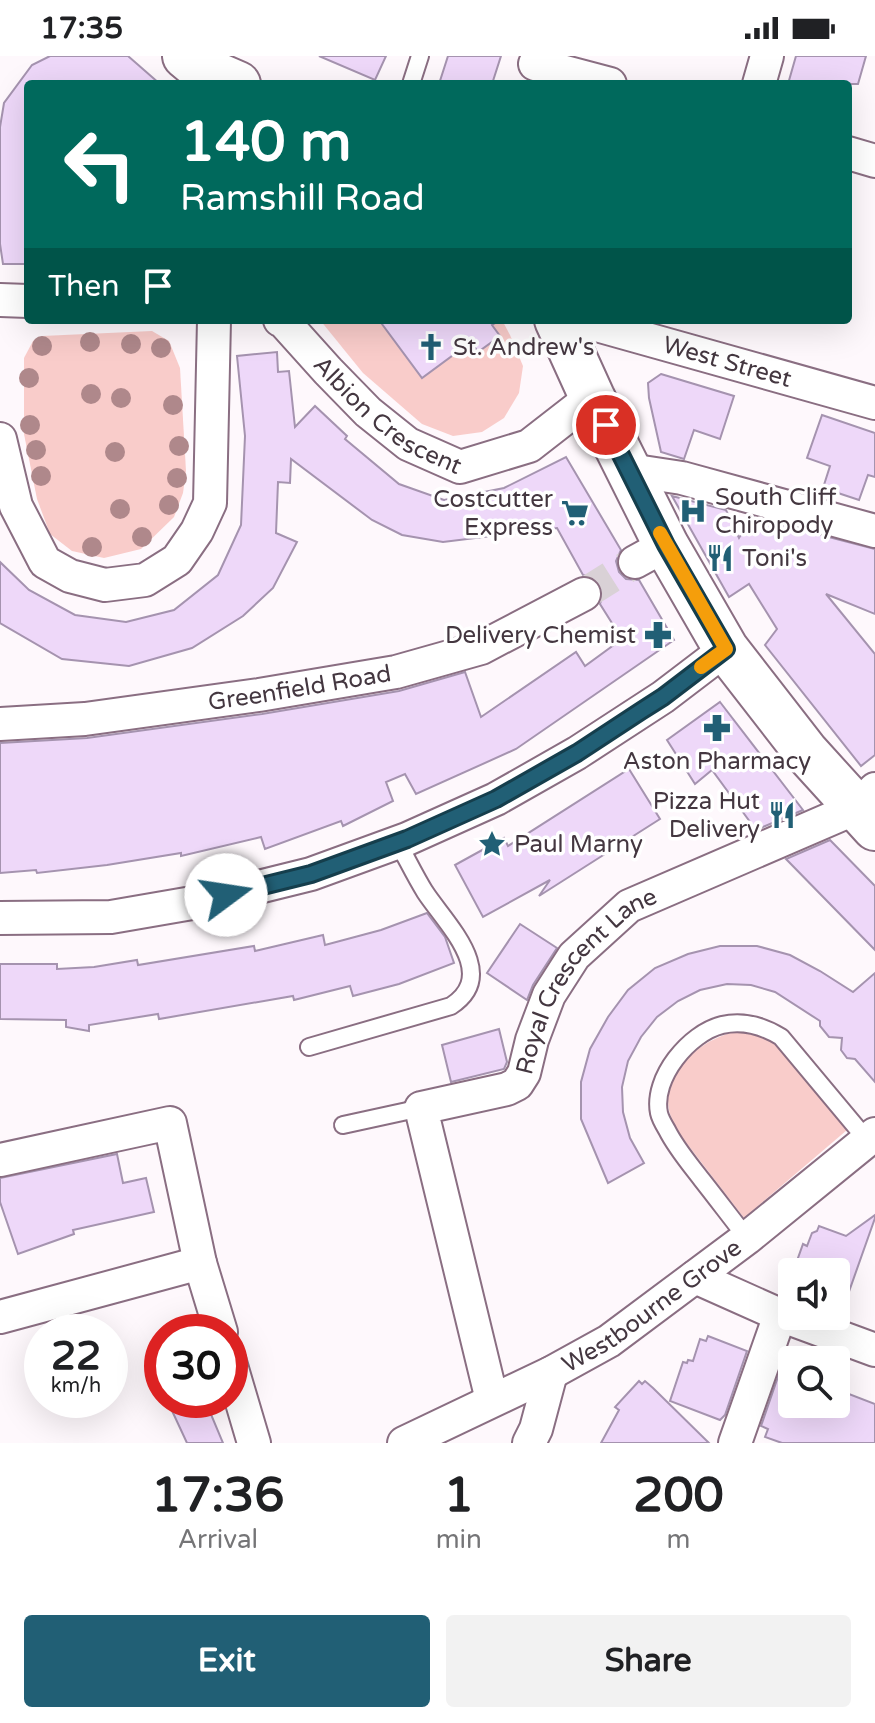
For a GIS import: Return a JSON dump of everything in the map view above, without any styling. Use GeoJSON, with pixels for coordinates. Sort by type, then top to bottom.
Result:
{"type":"FeatureCollection","features":[{"type":"Feature","properties":{"kind":"highway"},"geometry":{"type":"LineString","coordinates":[[185,56],[197,66],[229,80]]}},
{"type":"Feature","properties":{"kind":"highway"},"geometry":{"type":"LineString","coordinates":[[559,324],[629,470],[650,554],[806,752],[869,809]]}},
{"type":"Feature","properties":{"kind":"street"},"geometry":{"type":"LineString","coordinates":[[760,80],[767,56]]}},
{"type":"Feature","properties":{"kind":"street"},"geometry":{"type":"LineString","coordinates":[[534,68],[591,80]]}},
{"type":"Feature","properties":{"kind":"street"},"geometry":{"type":"LineString","coordinates":[[852,154],[875,161]]}},
{"type":"Feature","properties":{"kind":"street"},"geometry":{"type":"LineString","coordinates":[[0,300],[24,301]]}},
{"type":"Feature","properties":{"kind":"street"},"geometry":{"type":"LineString","coordinates":[[0,439],[16,506],[45,562],[70,576],[105,585],[145,580],[177,560],[197,531],[210,503],[214,324]]}},
{"type":"Feature","properties":{"kind":"street","name":"Albion Crescent"},"geometry":{"type":"LineString","coordinates":[[286,324],[368,412],[408,444],[460,467],[529,446],[592,397]]}},
{"type":"Feature","properties":{"kind":"street","name":"West Street"},"geometry":{"type":"LineString","coordinates":[[594,324],[873,397]]}},
{"type":"Feature","properties":{"kind":"street"},"geometry":{"type":"LineString","coordinates":[[629,470],[682,478],[875,531]]}},
{"type":"Feature","properties":{"kind":"street","name":"Greenfield Road"},"geometry":{"type":"LineString","coordinates":[[0,724],[85,719],[396,672],[481,648],[584,594]]}},
{"type":"Feature","properties":{"kind":"street"},"geometry":{"type":"LineString","coordinates":[[0,918],[111,917],[198,902],[311,874],[398,843],[496,799],[577,753],[663,697],[726,649]]}},
{"type":"Feature","properties":{"kind":"street","name":"Royal Crescent Lane"},"geometry":{"type":"LineString","coordinates":[[421,1108],[507,1089],[517,1084],[524,1073],[532,1040],[549,995],[574,956],[629,906],[869,809]]}},
{"type":"Feature","properties":{"kind":"street"},"geometry":{"type":"LineString","coordinates":[[421,1108],[492,1400]]}},
{"type":"Feature","properties":{"kind":"street"},"geometry":{"type":"LineString","coordinates":[[0,1160],[170,1123],[200,1263],[216,1314]]}},
{"type":"Feature","properties":{"kind":"street","name":"Westbourne Grove"},"geometry":{"type":"LineString","coordinates":[[404,1443],[551,1373],[609,1341],[747,1238],[871,1137]]}},
{"type":"Feature","properties":{"kind":"street"},"geometry":{"type":"LineString","coordinates":[[0,1317],[200,1263]]}},
{"type":"Feature","properties":{"kind":"street"},"geometry":{"type":"LineString","coordinates":[[695,1277],[778,1314]]}},
{"type":"Feature","properties":{"kind":"street"},"geometry":{"type":"LineString","coordinates":[[735,1443],[778,1321]]}},
{"type":"Feature","properties":{"kind":"street"},"geometry":{"type":"LineString","coordinates":[[821,1330],[875,1350]]}},
{"type":"Feature","properties":{"kind":"street"},"geometry":{"type":"LineString","coordinates":[[529,1443],[536,1429],[551,1373]]}},
{"type":"Feature","properties":{"kind":"street"},"geometry":{"type":"LineString","coordinates":[[247,1418],[254,1443]]}},
{"type":"Feature","properties":{"kind":"lane"},"geometry":{"type":"LineString","coordinates":[[412,80],[420,56]]}},
{"type":"Feature","properties":{"kind":"lane"},"geometry":{"type":"LineString","coordinates":[[309,1047],[451,1006],[463,998],[470,987],[471,975],[465,951],[426,894],[398,843]]}},
{"type":"Feature","properties":{"kind":"lane"},"geometry":{"type":"LineString","coordinates":[[747,1238],[674,1143],[659,1114],[663,1080],[671,1063],[687,1045],[722,1025],[744,1023],[766,1027],[781,1037],[871,1137]]}},
{"type":"Feature","properties":{"kind":"lane"},"geometry":{"type":"LineString","coordinates":[[343,1125],[421,1108]]}},
{"type":"Feature","properties":{"kind":"shaded area"},"geometry":{"type":"Polygon","coordinates":[[[323,324],[504,324],[523,366],[519,393],[504,418],[482,432],[453,436],[422,424],[363,373],[323,324]]]}},
{"type":"Feature","properties":{"kind":"shaded area"},"geometry":{"type":"Polygon","coordinates":[[[152,331],[169,341],[180,368],[186,471],[183,493],[174,517],[141,549],[104,558],[72,551],[50,534],[37,499],[24,434],[24,358],[33,341],[42,336],[152,331]]]}},
{"type":"Feature","properties":{"kind":"shaded area"},"geometry":{"type":"Polygon","coordinates":[[[742,1031],[764,1037],[777,1046],[847,1130],[744,1218],[681,1136],[672,1119],[668,1100],[675,1075],[693,1054],[717,1038],[742,1031]]]}},
{"type":"Feature","properties":{"kind":"building"},"geometry":{"type":"Polygon","coordinates":[[[50,56],[128,56],[155,80],[24,80],[24,264],[3,264],[0,244],[0,127],[4,103],[32,65],[50,56]]]}},
{"type":"Feature","properties":{"kind":"building"},"geometry":{"type":"Polygon","coordinates":[[[319,56],[386,56],[375,80],[319,56]]]}},
{"type":"Feature","properties":{"kind":"building"},"geometry":{"type":"Polygon","coordinates":[[[448,56],[501,56],[493,80],[440,80],[448,56]]]}},
{"type":"Feature","properties":{"kind":"building"},"geometry":{"type":"Polygon","coordinates":[[[796,56],[866,56],[858,84],[852,84],[852,80],[789,80],[796,56]]]}},
{"type":"Feature","properties":{"kind":"building","name":"St. Andrew's"},"geometry":{"type":"Polygon","coordinates":[[[382,324],[494,324],[500,336],[478,352],[471,342],[422,378],[382,324]]]}},
{"type":"Feature","properties":{"kind":"building"},"geometry":{"type":"Polygon","coordinates":[[[277,352],[278,372],[289,371],[295,427],[315,406],[347,436],[345,439],[399,484],[444,500],[504,488],[566,457],[621,550],[616,561],[619,572],[626,579],[639,580],[674,640],[516,749],[416,794],[405,774],[386,782],[393,801],[343,826],[341,821],[265,849],[261,837],[181,856],[181,853],[37,873],[36,870],[0,873],[0,743],[87,738],[262,714],[399,691],[465,672],[481,717],[576,652],[585,666],[622,639],[600,604],[603,594],[600,585],[593,578],[583,575],[557,528],[443,542],[402,535],[372,520],[291,459],[290,483],[278,482],[276,533],[297,542],[273,588],[243,616],[192,648],[129,666],[62,659],[0,623],[0,562],[29,590],[75,615],[126,622],[174,610],[218,575],[241,525],[245,436],[237,356],[277,352]]]}},
{"type":"Feature","properties":{"kind":"building"},"geometry":{"type":"Polygon","coordinates":[[[661,374],[734,396],[720,439],[694,430],[684,459],[661,452],[648,383],[661,374]]]}},
{"type":"Feature","properties":{"kind":"building"},"geometry":{"type":"Polygon","coordinates":[[[822,415],[875,433],[875,477],[868,475],[859,500],[823,488],[830,466],[807,458],[822,415]]]}},
{"type":"Feature","properties":{"kind":"building"},"geometry":{"type":"Polygon","coordinates":[[[672,496],[726,510],[739,538],[752,517],[875,549],[875,614],[826,594],[875,654],[875,755],[861,766],[765,645],[777,629],[749,584],[729,597],[672,496]]]}},
{"type":"Feature","properties":{"kind":"building"},"geometry":{"type":"Polygon","coordinates":[[[720,702],[803,810],[756,830],[712,770],[695,784],[667,740],[720,702]]]}},
{"type":"Feature","properties":{"kind":"building"},"geometry":{"type":"Polygon","coordinates":[[[629,769],[660,819],[539,896],[550,880],[483,917],[455,865],[504,838],[508,846],[629,769]]]}},
{"type":"Feature","properties":{"kind":"building"},"geometry":{"type":"Polygon","coordinates":[[[830,840],[875,886],[875,950],[786,859],[830,840]]]}},
{"type":"Feature","properties":{"kind":"building"},"geometry":{"type":"Polygon","coordinates":[[[427,913],[445,937],[454,963],[399,984],[353,996],[350,986],[294,1000],[293,996],[159,1019],[158,1014],[89,1025],[89,1031],[66,1027],[66,1020],[0,1019],[0,964],[57,964],[57,969],[137,960],[138,965],[254,946],[255,951],[323,935],[325,945],[381,930],[427,913]]]}},
{"type":"Feature","properties":{"kind":"building"},"geometry":{"type":"Polygon","coordinates":[[[520,924],[557,948],[527,1000],[487,973],[520,924]]]}},
{"type":"Feature","properties":{"kind":"building"},"geometry":{"type":"Polygon","coordinates":[[[720,946],[757,946],[790,955],[853,992],[875,973],[875,1082],[855,1059],[847,1058],[841,1050],[842,1038],[829,1037],[820,1026],[820,1021],[775,992],[751,985],[727,984],[700,990],[657,1017],[628,1061],[622,1087],[623,1112],[630,1138],[644,1163],[608,1183],[581,1119],[581,1082],[590,1049],[628,990],[655,968],[688,954],[720,946]]]}},
{"type":"Feature","properties":{"kind":"building"},"geometry":{"type":"Polygon","coordinates":[[[499,1029],[507,1062],[504,1069],[451,1082],[442,1045],[499,1029]]]}},
{"type":"Feature","properties":{"kind":"building"},"geometry":{"type":"Polygon","coordinates":[[[117,1154],[123,1183],[146,1178],[154,1212],[73,1230],[74,1234],[18,1254],[0,1202],[0,1178],[117,1154]]]}},
{"type":"Feature","properties":{"kind":"building"},"geometry":{"type":"Polygon","coordinates":[[[875,1215],[850,1289],[850,1258],[798,1258],[803,1244],[807,1246],[812,1233],[819,1226],[846,1236],[875,1215]]]}},
{"type":"Feature","properties":{"kind":"building"},"geometry":{"type":"Polygon","coordinates":[[[708,1336],[747,1351],[725,1415],[720,1420],[670,1401],[683,1362],[693,1361],[700,1339],[706,1341],[708,1336]]]}},
{"type":"Feature","properties":{"kind":"building"},"geometry":{"type":"Polygon","coordinates":[[[778,1377],[778,1418],[850,1418],[850,1394],[875,1404],[875,1443],[782,1443],[765,1437],[768,1429],[761,1426],[778,1377]]]}},
{"type":"Feature","properties":{"kind":"building"},"geometry":{"type":"Polygon","coordinates":[[[639,1381],[642,1384],[645,1381],[653,1388],[709,1443],[601,1443],[619,1410],[615,1407],[639,1381]]]}},
{"type":"Feature","properties":{"kind":"building"},"geometry":{"type":"Polygon","coordinates":[[[175,1418],[213,1418],[223,1443],[187,1443],[175,1418]]]}},
{"type":"Feature","properties":{"kind":"tunnel"},"geometry":{"type":"LineString","coordinates":[[584,594],[635,562]]}},
{"type":"Feature","properties":{"kind":"slow traffic"},"geometry":{"type":"LineString","coordinates":[[660,533],[726,649],[701,667]]}},
{"type":"Feature","properties":{"kind":"place","name":"St. Andrew's"},"geometry":{"type":"Point","coordinates":[431,347]}},
{"type":"Feature","properties":{"kind":"place","name":"South Cliff Chiropody"},"geometry":{"type":"Point","coordinates":[693,511]}},
{"type":"Feature","properties":{"kind":"place","name":"Costcutter Express"},"geometry":{"type":"Point","coordinates":[575,513]}},
{"type":"Feature","properties":{"kind":"place","name":"Toni's"},"geometry":{"type":"Point","coordinates":[720,558]}},
{"type":"Feature","properties":{"kind":"place","name":"Delivery Chemist"},"geometry":{"type":"Point","coordinates":[658,635]}},
{"type":"Feature","properties":{"kind":"place","name":"Aston Pharmacy"},"geometry":{"type":"Point","coordinates":[717,728]}},
{"type":"Feature","properties":{"kind":"place","name":"Pizza Hut Delivery"},"geometry":{"type":"Point","coordinates":[782,815]}},
{"type":"Feature","properties":{"kind":"place","name":"Paul Marny"},"geometry":{"type":"Point","coordinates":[492,844]}},
{"type":"Feature","properties":{"kind":"route"},"geometry":{"type":"LineString","coordinates":[[226,895],[311,874],[407,839],[496,799],[577,753],[663,697],[726,649],[666,545],[606,425]]}}]}
